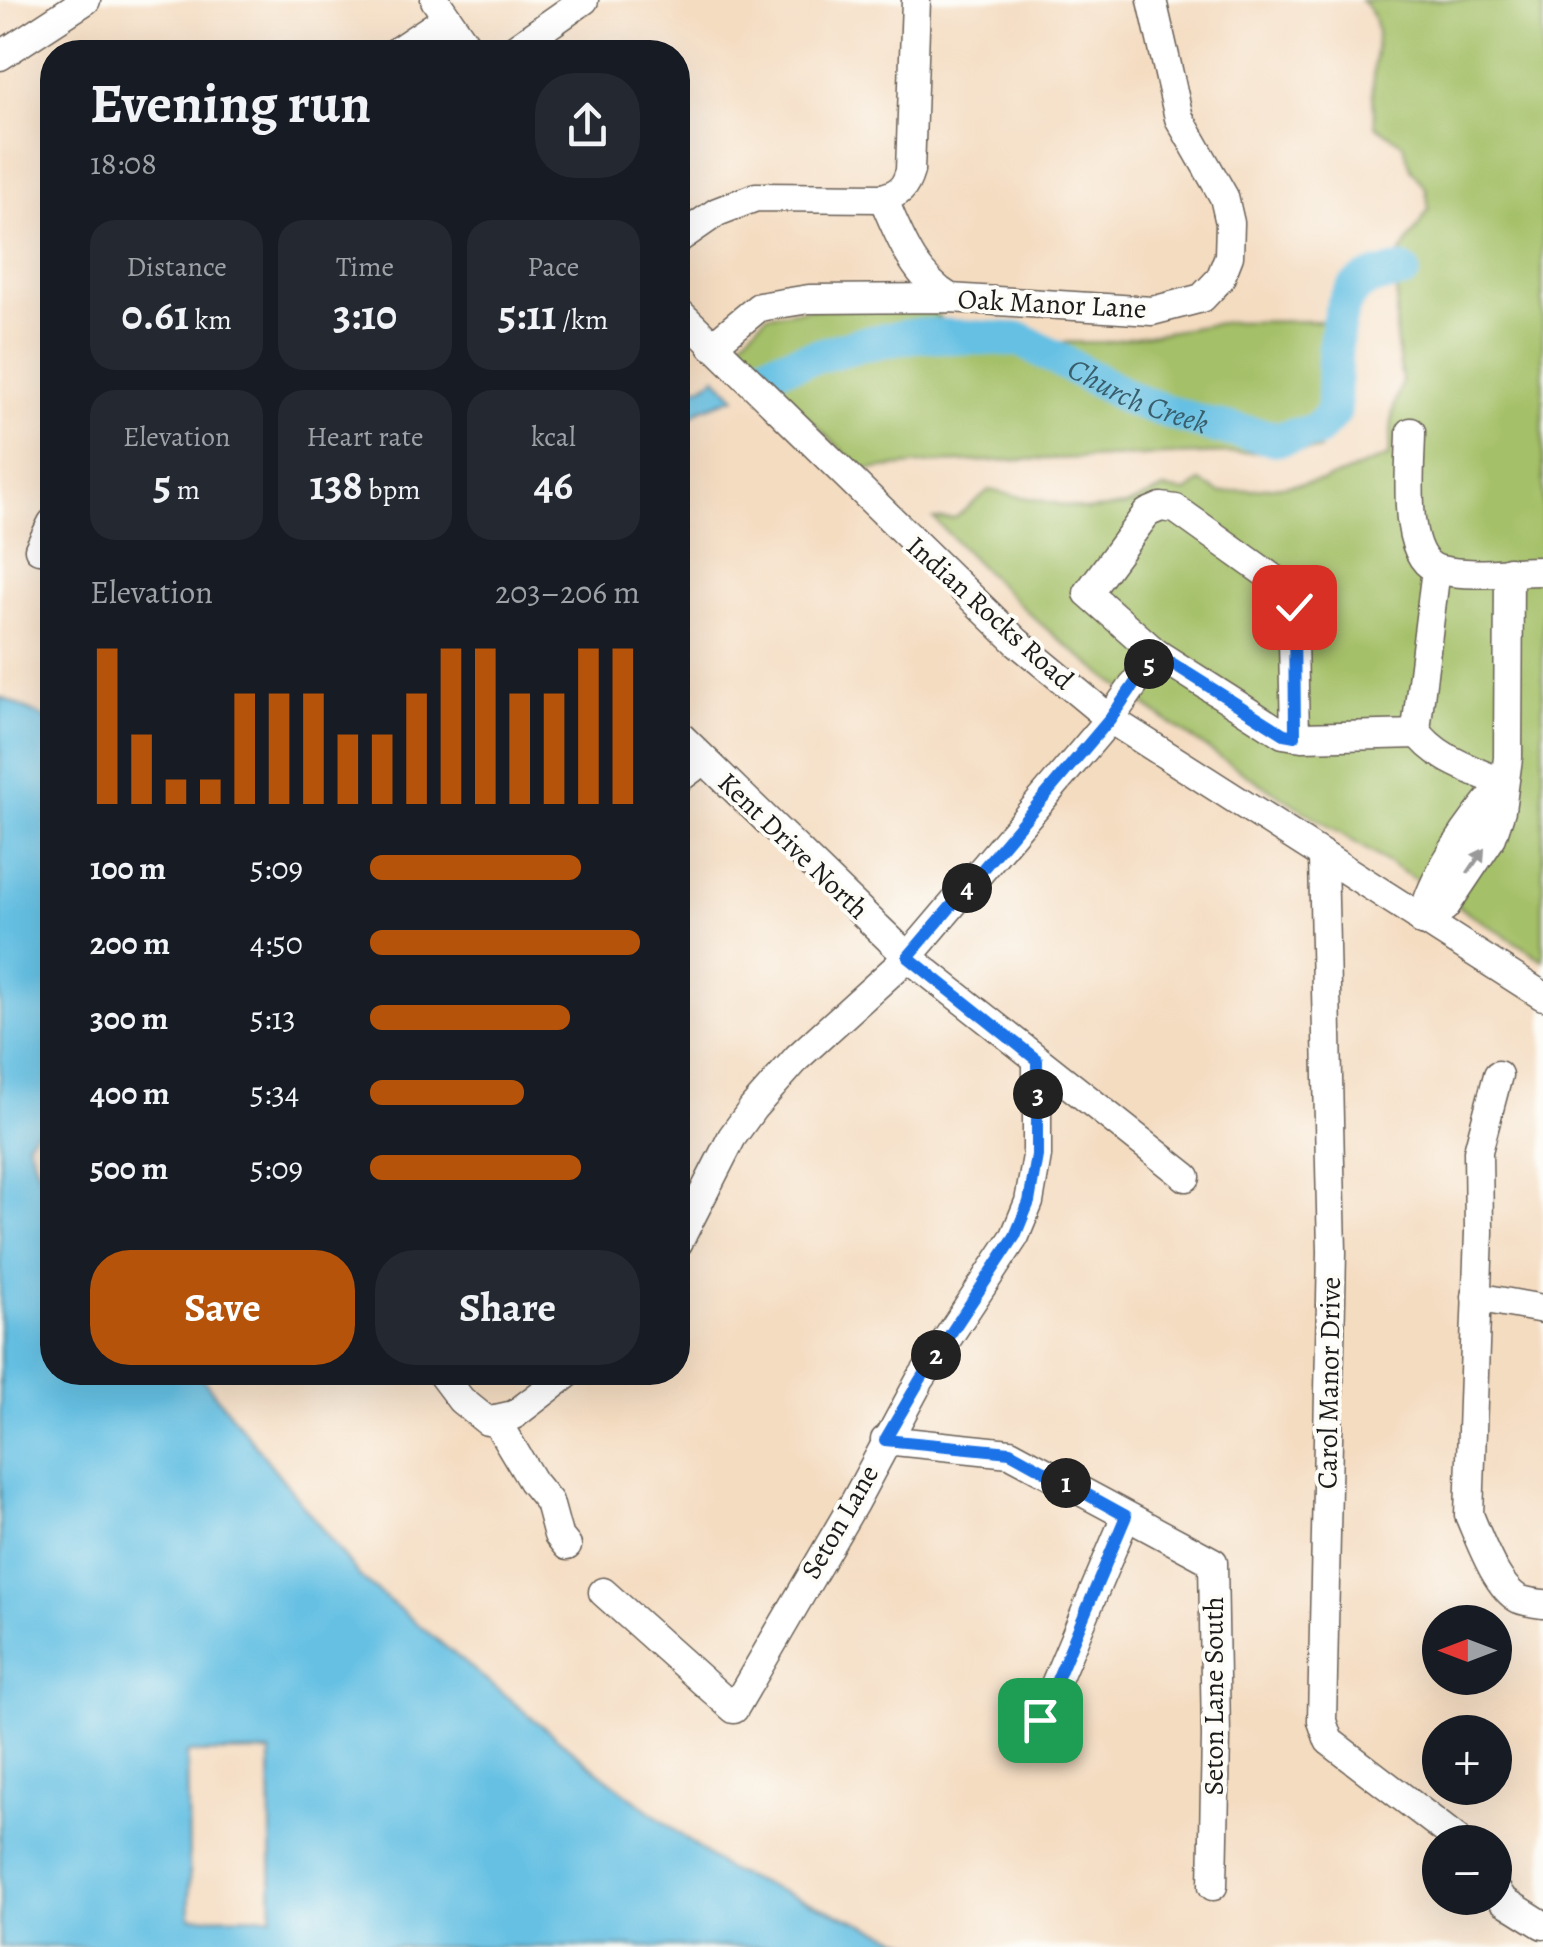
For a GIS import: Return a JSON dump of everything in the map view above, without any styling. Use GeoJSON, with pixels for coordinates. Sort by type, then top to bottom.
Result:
{"type":"FeatureCollection","features":[{"type":"Feature","properties":{"kind":"street"},"geometry":{"type":"LineString","coordinates":[[0,56],[86,0]]}},
{"type":"Feature","properties":{"kind":"street"},"geometry":{"type":"LineString","coordinates":[[527,40],[584,0]]}},
{"type":"Feature","properties":{"kind":"street"},"geometry":{"type":"LineString","coordinates":[[690,231],[717,212],[756,197],[883,198],[898,194],[906,185],[910,170],[916,0]]}},
{"type":"Feature","properties":{"kind":"street","name":"Oak Manor Lane"},"geometry":{"type":"LineString","coordinates":[[712,346],[759,307],[809,299],[950,298],[1152,311],[1202,298],[1220,279],[1229,256],[1230,223],[1224,197],[1179,118],[1152,0]]}},
{"type":"Feature","properties":{"kind":"street"},"geometry":{"type":"LineString","coordinates":[[409,40],[441,9],[463,40]]}},
{"type":"Feature","properties":{"kind":"street"},"geometry":{"type":"LineString","coordinates":[[883,198],[910,258],[930,286],[950,298]]}},
{"type":"Feature","properties":{"kind":"street","name":"Indian Rocks Road"},"geometry":{"type":"LineString","coordinates":[[690,323],[1016,642],[1110,719],[1543,996]]}},
{"type":"Feature","properties":{"kind":"street"},"geometry":{"type":"LineString","coordinates":[[1411,432],[1415,546],[1423,560],[1436,569],[1543,570]]}},
{"type":"Feature","properties":{"kind":"street"},"geometry":{"type":"LineString","coordinates":[[1295,736],[1292,592],[1176,509],[1161,507],[1147,513],[1088,594],[1156,653],[1284,734],[1295,736],[1419,734]]}},
{"type":"Feature","properties":{"kind":"street"},"geometry":{"type":"LineString","coordinates":[[1436,569],[1416,714],[1419,734],[1423,742],[1440,754],[1504,784]]}},
{"type":"Feature","properties":{"kind":"street"},"geometry":{"type":"LineString","coordinates":[[1422,921],[1446,907],[1492,837],[1501,810],[1508,758],[1508,571]]}},
{"type":"Feature","properties":{"kind":"street"},"geometry":{"type":"LineString","coordinates":[[690,1219],[732,1137],[753,1108],[798,1057],[908,957],[1110,719],[1156,653]]}},
{"type":"Feature","properties":{"kind":"street","name":"Kent Drive North"},"geometry":{"type":"LineString","coordinates":[[690,746],[908,957],[1186,1177]]}},
{"type":"Feature","properties":{"kind":"street"},"geometry":{"type":"LineString","coordinates":[[690,770],[704,760]]}},
{"type":"Feature","properties":{"kind":"street","name":"Carol Manor Drive"},"geometry":{"type":"LineString","coordinates":[[1323,858],[1332,1252],[1322,1721],[1328,1740],[1440,1825]]}},
{"type":"Feature","properties":{"kind":"street","name":"Seton Lane"},"geometry":{"type":"LineString","coordinates":[[604,1592],[734,1709],[854,1503],[920,1380],[1015,1236],[1029,1202],[1037,1156],[1037,1060]]}},
{"type":"Feature","properties":{"kind":"street"},"geometry":{"type":"LineString","coordinates":[[1498,1075],[1478,1151],[1469,1515],[1508,1590],[1521,1600],[1543,1604]]}},
{"type":"Feature","properties":{"kind":"street"},"geometry":{"type":"LineString","coordinates":[[1476,1297],[1543,1309]]}},
{"type":"Feature","properties":{"kind":"street"},"geometry":{"type":"LineString","coordinates":[[450,1385],[461,1400],[488,1421],[514,1415],[553,1385]]}},
{"type":"Feature","properties":{"kind":"street"},"geometry":{"type":"LineString","coordinates":[[496,1419],[532,1481],[549,1502],[558,1534],[566,1546]]}},
{"type":"Feature","properties":{"kind":"street","name":"Seton Lane South"},"geometry":{"type":"LineString","coordinates":[[885,1440],[1010,1452],[1213,1562],[1213,1886]]}},
{"type":"Feature","properties":{"kind":"street"},"geometry":{"type":"LineString","coordinates":[[1040,1720],[1126,1516]]}},
{"type":"Feature","properties":{"kind":"street"},"geometry":{"type":"LineString","coordinates":[[1512,1905],[1543,1924]]}},
{"type":"Feature","properties":{"kind":"green space"},"geometry":{"type":"Polygon","coordinates":[[[1361,0],[1543,0],[1543,960],[1232,765],[1112,681],[1023,608],[934,519],[955,518],[989,490],[1087,510],[1126,506],[1164,489],[1187,492],[1200,482],[1221,493],[1323,481],[1389,456],[1393,411],[1402,381],[1396,337],[1397,259],[1429,209],[1426,188],[1411,169],[1403,144],[1375,125],[1376,26],[1361,0]]]}},
{"type":"Feature","properties":{"kind":"green space"},"geometry":{"type":"Polygon","coordinates":[[[929,308],[956,333],[1029,343],[1105,342],[1227,322],[1323,321],[1320,450],[933,463],[863,470],[785,397],[738,344],[767,315],[810,309],[929,308]]]}},
{"type":"Feature","properties":{"kind":"water"},"geometry":{"type":"Polygon","coordinates":[[[716,377],[735,397],[690,418],[690,389],[716,377]]]}},
{"type":"Feature","properties":{"kind":"water"},"geometry":{"type":"Polygon","coordinates":[[[0,697],[40,715],[40,1126],[27,1142],[40,1177],[40,1385],[208,1385],[360,1577],[605,1777],[727,1870],[922,1947],[0,1947],[0,697]],[[270,1752],[187,1753],[190,1917],[272,1916],[270,1752]]]}},
{"type":"Feature","properties":{"kind":"waterway","name":"Church Creek"},"geometry":{"type":"LineString","coordinates":[[766,370],[862,344],[919,335],[1022,340],[1133,400],[1209,425],[1278,439],[1316,431],[1334,412],[1337,333],[1351,292],[1368,280],[1403,272]]}},
{"type":"Feature","properties":{"kind":"route"},"geometry":{"type":"LineString","coordinates":[[1040,1720],[1126,1516],[1010,1452],[885,1440],[1015,1236],[1029,1202],[1037,1156],[1037,1060],[908,957],[1110,719],[1156,653],[1284,734],[1295,736],[1294,607]]}}]}
